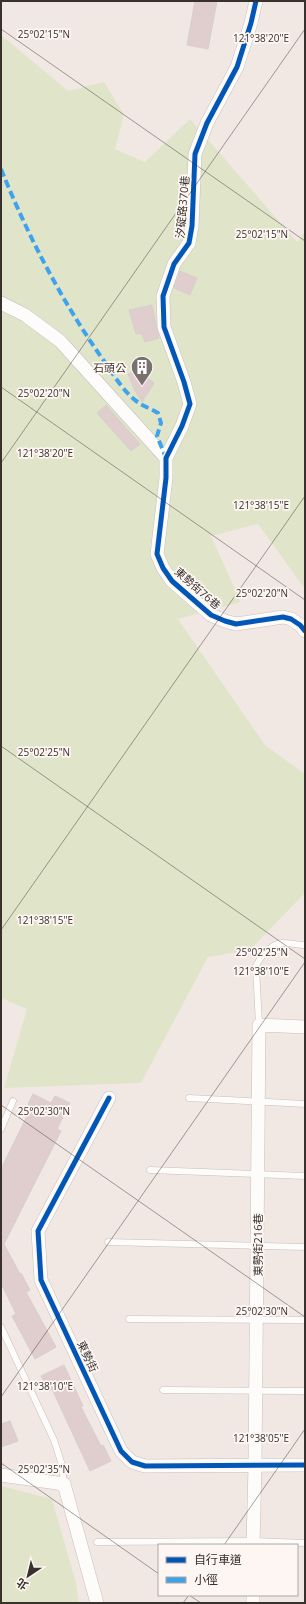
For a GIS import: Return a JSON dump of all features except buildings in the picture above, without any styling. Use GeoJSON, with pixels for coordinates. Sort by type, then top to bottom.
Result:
{"type":"FeatureCollection","features":[{"type":"Feature","properties":{"kind":"street","name":"汐碇路370巷"},"geometry":{"type":"LineString","coordinates":[[166,458],[182,426],[190,404],[184,382],[164,327],[163,296],[174,264],[189,243],[192,226],[195,154],[207,123],[238,66],[256,1]]}},
{"type":"Feature","properties":{"kind":"street"},"geometry":{"type":"LineString","coordinates":[[1,303],[26,315],[60,341],[166,458]]}},
{"type":"Feature","properties":{"kind":"street","name":"東勢街76巷"},"geometry":{"type":"LineString","coordinates":[[166,458],[166,478],[157,554],[163,568],[172,581],[211,615],[225,621],[236,624],[283,617],[291,619],[300,625],[305,631]]}},
{"type":"Feature","properties":{"kind":"street"},"geometry":{"type":"LineString","coordinates":[[259,1025],[305,1027]]}},
{"type":"Feature","properties":{"kind":"street","name":"東勢街216巷"},"geometry":{"type":"LineString","coordinates":[[253,1543],[257,1320],[259,1025]]}},
{"type":"Feature","properties":{"kind":"street","name":"東勢街"},"geometry":{"type":"LineString","coordinates":[[109,1098],[38,1231],[41,1280],[121,1451],[132,1462],[145,1466],[305,1465]]}},
{"type":"Feature","properties":{"kind":"street"},"geometry":{"type":"LineString","coordinates":[[1,1475],[64,1484],[97,1603]]}},
{"type":"Feature","properties":{"kind":"lane"},"geometry":{"type":"LineString","coordinates":[[259,1025],[256,966],[259,959],[264,953],[280,943],[305,945]]}},
{"type":"Feature","properties":{"kind":"lane"},"geometry":{"type":"LineString","coordinates":[[189,1098],[305,1104]]}},
{"type":"Feature","properties":{"kind":"lane"},"geometry":{"type":"LineString","coordinates":[[1,1129],[13,1101]]}},
{"type":"Feature","properties":{"kind":"lane"},"geometry":{"type":"LineString","coordinates":[[150,1170],[305,1176]]}},
{"type":"Feature","properties":{"kind":"lane"},"geometry":{"type":"LineString","coordinates":[[108,1242],[305,1247]]}},
{"type":"Feature","properties":{"kind":"lane"},"geometry":{"type":"LineString","coordinates":[[129,1319],[305,1320]]}},
{"type":"Feature","properties":{"kind":"lane"},"geometry":{"type":"LineString","coordinates":[[1,1327],[54,1440],[61,1462],[64,1484]]}},
{"type":"Feature","properties":{"kind":"lane"},"geometry":{"type":"LineString","coordinates":[[163,1390],[305,1391]]}},
{"type":"Feature","properties":{"kind":"lane"},"geometry":{"type":"LineString","coordinates":[[97,1542],[305,1543]]}},
{"type":"Feature","properties":{"kind":"green space"},"geometry":{"type":"Polygon","coordinates":[[[1,35],[68,91],[104,82],[124,115],[115,149],[145,162],[190,119],[297,242],[305,231],[305,589],[258,524],[211,536],[241,602],[178,619],[265,745],[305,774],[305,893],[250,950],[208,957],[141,1083],[4,1088],[27,1009],[1,998],[1,35]]]}},
{"type":"Feature","properties":{"kind":"green space"},"geometry":{"type":"Polygon","coordinates":[[[1,1486],[52,1499],[76,1583],[79,1603],[1,1603],[1,1486]]]}},
{"type":"Feature","properties":{"kind":"marked path"},"geometry":{"type":"LineString","coordinates":[[1,169],[34,244],[74,316],[124,389],[139,403],[158,413],[161,423],[157,436],[166,458]]}},
{"type":"Feature","properties":{"kind":"cycle path"},"geometry":{"type":"LineString","coordinates":[[256,1],[251,23],[237,67],[207,123],[195,154],[192,226],[189,243],[174,264],[163,296],[164,327],[184,382],[190,404],[182,426],[166,458],[166,478],[157,554],[163,568],[172,581],[211,615],[236,624],[283,617],[291,619],[300,625],[305,631]]}},
{"type":"Feature","properties":{"kind":"cycle path"},"geometry":{"type":"LineString","coordinates":[[109,1098],[38,1231],[41,1280],[121,1451],[132,1462],[145,1466],[305,1465]]}},
{"type":"Feature","properties":{"kind":"place","name":"石頭公"},"geometry":{"type":"Point","coordinates":[142,386]}}]}
